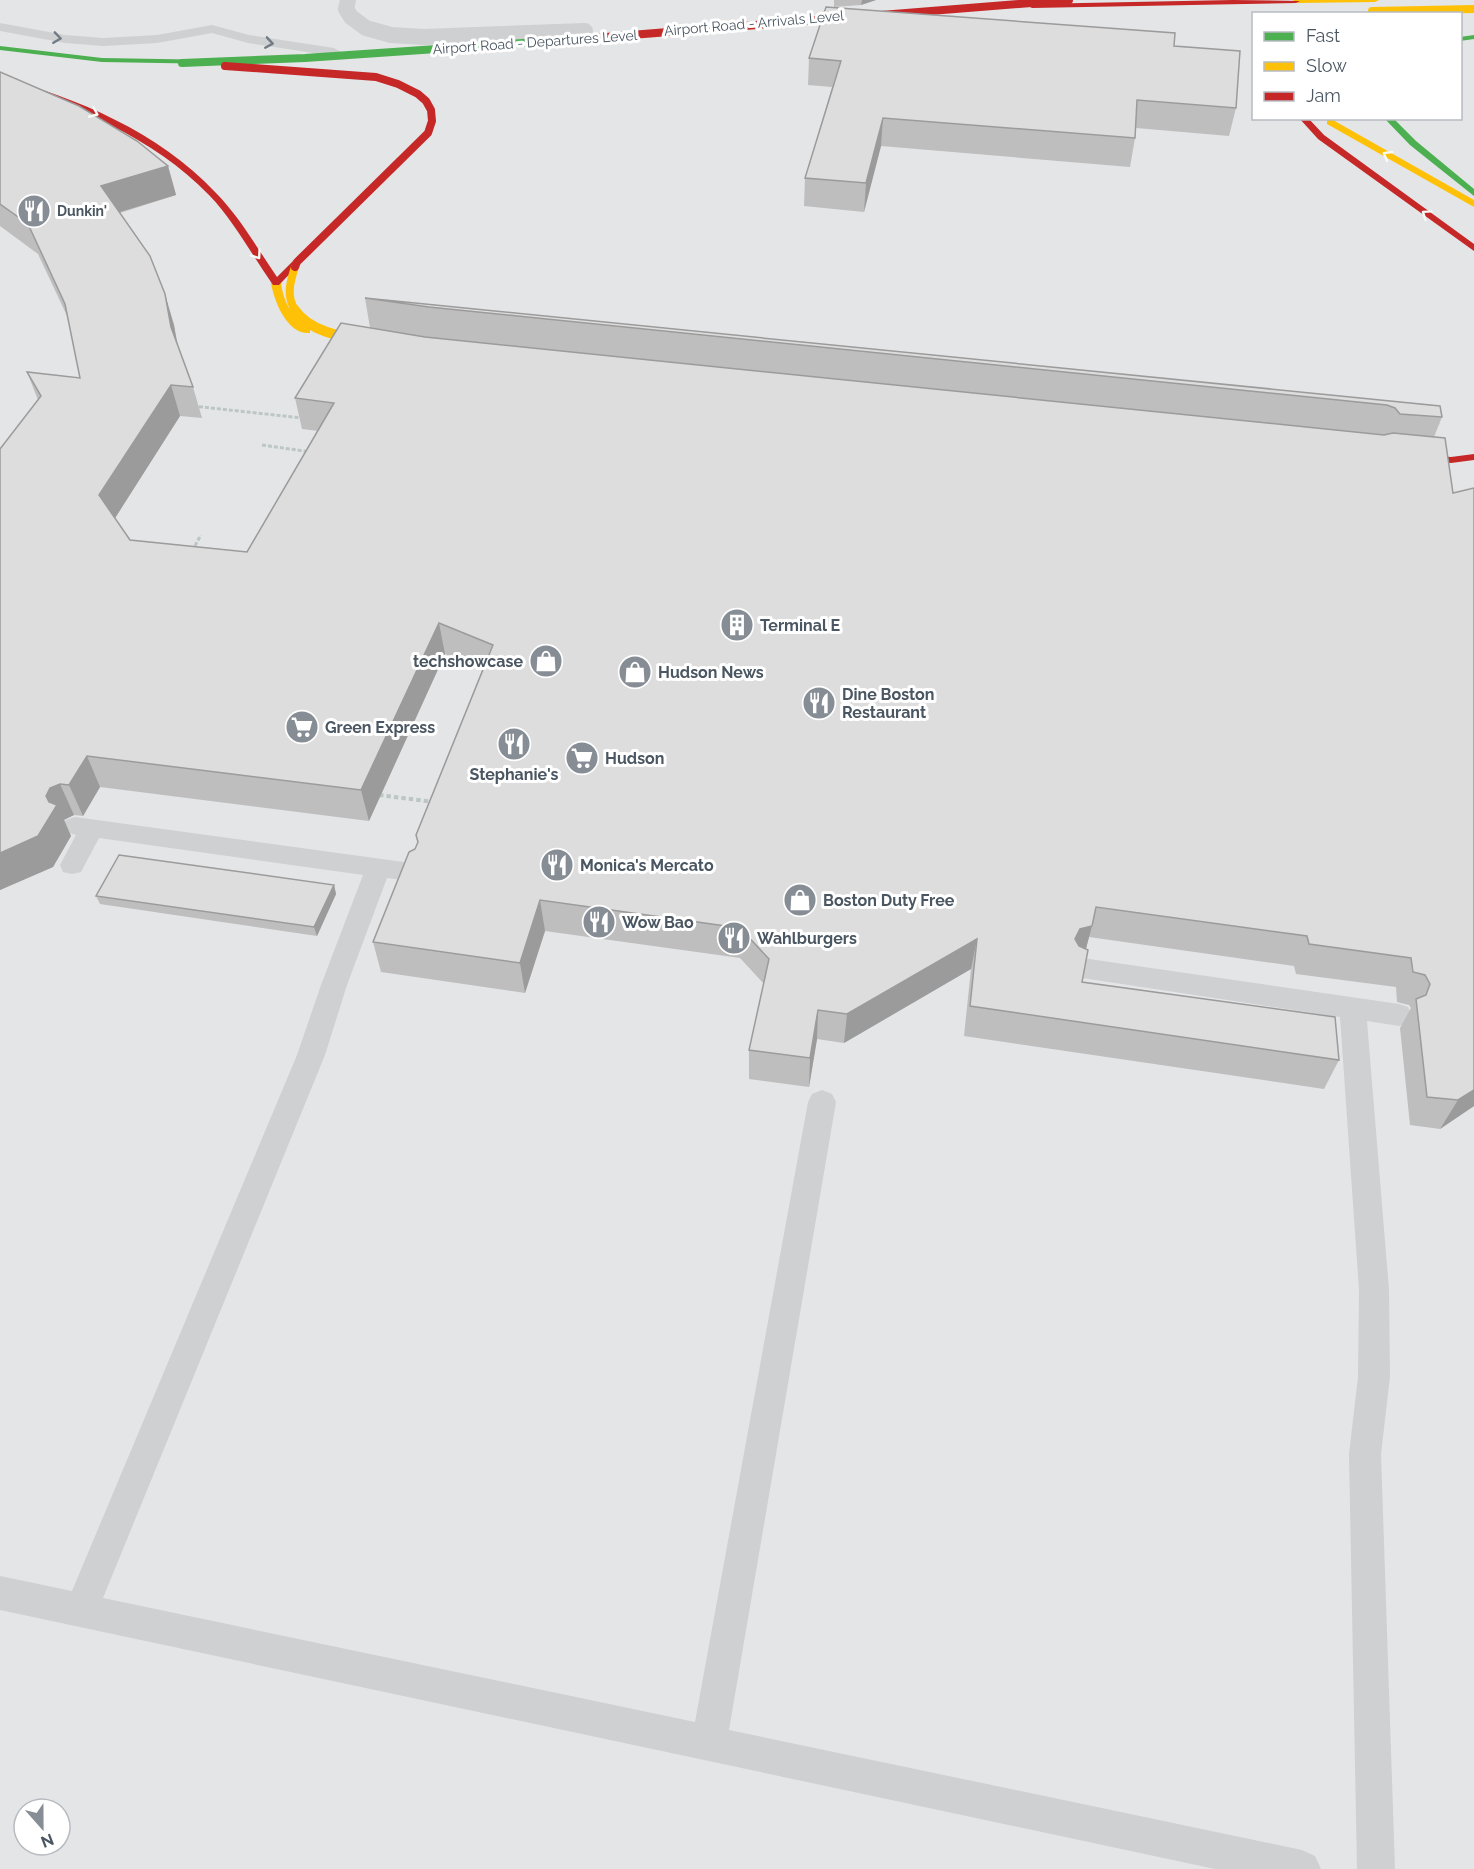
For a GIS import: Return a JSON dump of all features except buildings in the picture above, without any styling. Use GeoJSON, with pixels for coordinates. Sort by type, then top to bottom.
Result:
{"type":"FeatureCollection","features":[{"type":"Feature","properties":{"kind":"main road"},"geometry":{"type":"LineString","coordinates":[[353,0],[350,4],[352,16],[364,26],[381,33],[406,36],[645,33]]}},
{"type":"Feature","properties":{"kind":"main road","name":"Airport Road - Arrivals Level"},"geometry":{"type":"LineString","coordinates":[[244,61],[570,39],[1009,0]]}},
{"type":"Feature","properties":{"kind":"main road","name":"Airport Road - Departures Level"},"geometry":{"type":"LineString","coordinates":[[0,48],[92,59],[182,63],[305,58],[707,30],[1069,0]]}},
{"type":"Feature","properties":{"kind":"main road"},"geometry":{"type":"LineString","coordinates":[[1416,12],[1474,3]]}},
{"type":"Feature","properties":{"kind":"main road"},"geometry":{"type":"LineString","coordinates":[[923,8],[1373,6],[1474,9]]}},
{"type":"Feature","properties":{"kind":"main road"},"geometry":{"type":"LineString","coordinates":[[957,9],[1373,6],[1396,12]]}},
{"type":"Feature","properties":{"kind":"main road"},"geometry":{"type":"LineString","coordinates":[[0,48],[129,61],[244,61],[374,79],[396,84],[416,94],[432,118],[431,130],[419,145],[276,283]]}},
{"type":"Feature","properties":{"kind":"main road"},"geometry":{"type":"LineString","coordinates":[[0,79],[101,116],[169,155],[198,179],[219,202],[276,283],[277,297],[295,325],[318,336],[344,344],[391,349],[312,327],[288,306],[285,293],[287,278],[297,262],[428,133],[433,123],[425,99],[398,83],[376,77],[182,63]]}},
{"type":"Feature","properties":{"kind":"main road"},"geometry":{"type":"LineString","coordinates":[[1306,120],[1321,137],[1474,248]]}},
{"type":"Feature","properties":{"kind":"main road"},"geometry":{"type":"LineString","coordinates":[[1327,120],[1474,204]]}},
{"type":"Feature","properties":{"kind":"main road"},"geometry":{"type":"LineString","coordinates":[[1390,120],[1413,143],[1474,193]]}},
{"type":"Feature","properties":{"kind":"main road"},"geometry":{"type":"LineString","coordinates":[[1389,454],[1451,460],[1474,455]]}},
{"type":"Feature","properties":{"kind":"lane"},"geometry":{"type":"LineString","coordinates":[[348,0],[346,9],[354,20],[372,30],[391,35],[424,37],[563,31],[707,30]]}},
{"type":"Feature","properties":{"kind":"lane"},"geometry":{"type":"LineString","coordinates":[[0,27],[49,37],[103,42],[157,39],[212,29],[265,42],[356,54]]}},
{"type":"Feature","properties":{"kind":"lane"},"geometry":{"type":"LineString","coordinates":[[72,865],[84,827],[411,872]]}},
{"type":"Feature","properties":{"kind":"lane"},"geometry":{"type":"LineString","coordinates":[[82,1609],[108,1541],[311,1055],[334,985],[366,905],[378,867]]}},
{"type":"Feature","properties":{"kind":"lane"},"geometry":{"type":"LineString","coordinates":[[1082,968],[1399,1015]]}},
{"type":"Feature","properties":{"kind":"lane"},"geometry":{"type":"LineString","coordinates":[[1353,1008],[1374,1290],[1374,1377],[1365,1454],[1376,1869]]}},
{"type":"Feature","properties":{"kind":"lane"},"geometry":{"type":"LineString","coordinates":[[709,1742],[822,1102]]}},
{"type":"Feature","properties":{"kind":"lane"},"geometry":{"type":"LineString","coordinates":[[0,1593],[1302,1869]]}},
{"type":"Feature","properties":{"kind":"path"},"geometry":{"type":"LineString","coordinates":[[187,405],[313,419]]}},
{"type":"Feature","properties":{"kind":"path"},"geometry":{"type":"LineString","coordinates":[[262,445],[313,452]]}},
{"type":"Feature","properties":{"kind":"path"},"geometry":{"type":"LineString","coordinates":[[191,552],[201,535]]}},
{"type":"Feature","properties":{"kind":"path"},"geometry":{"type":"LineString","coordinates":[[376,794],[445,803]]}},
{"type":"Feature","properties":{"kind":"shaded area"},"geometry":{"type":"Polygon","coordinates":[[[0,0],[1474,0],[1474,1869],[0,1869],[0,0]]]}},
{"type":"Feature","properties":{"kind":"traffic: fast"},"geometry":{"type":"LineString","coordinates":[[1462,39],[1474,37]]}},
{"type":"Feature","properties":{"kind":"traffic: fast"},"geometry":{"type":"LineString","coordinates":[[182,63],[305,58],[581,39]]}},
{"type":"Feature","properties":{"kind":"traffic: fast"},"geometry":{"type":"LineString","coordinates":[[0,48],[102,60],[218,62]]}},
{"type":"Feature","properties":{"kind":"traffic: fast"},"geometry":{"type":"LineString","coordinates":[[1390,120],[1413,143],[1474,193]]}},
{"type":"Feature","properties":{"kind":"traffic: slow"},"geometry":{"type":"LineString","coordinates":[[1296,1],[1375,0]]}},
{"type":"Feature","properties":{"kind":"traffic: slow"},"geometry":{"type":"LineString","coordinates":[[1372,11],[1474,9]]}},
{"type":"Feature","properties":{"kind":"traffic: slow"},"geometry":{"type":"LineString","coordinates":[[1330,122],[1474,204]]}},
{"type":"Feature","properties":{"kind":"traffic: slow"},"geometry":{"type":"LineString","coordinates":[[295,267],[289,287],[290,303],[298,315],[325,331],[377,343]]}},
{"type":"Feature","properties":{"kind":"traffic: slow"},"geometry":{"type":"LineString","coordinates":[[276,283],[285,311],[294,322],[307,331]]}},
{"type":"Feature","properties":{"kind":"traffic: jam"},"geometry":{"type":"LineString","coordinates":[[581,39],[1069,0]]}},
{"type":"Feature","properties":{"kind":"traffic: jam"},"geometry":{"type":"LineString","coordinates":[[1032,6],[1296,1]]}},
{"type":"Feature","properties":{"kind":"traffic: jam"},"geometry":{"type":"LineString","coordinates":[[225,66],[376,77],[418,94],[431,110],[432,121],[428,133],[297,262],[295,267]]}},
{"type":"Feature","properties":{"kind":"traffic: jam"},"geometry":{"type":"LineString","coordinates":[[0,79],[86,110],[141,137],[166,153],[190,172],[221,203],[276,283],[302,257]]}},
{"type":"Feature","properties":{"kind":"traffic: jam"},"geometry":{"type":"LineString","coordinates":[[1305,120],[1321,137],[1474,248]]}},
{"type":"Feature","properties":{"kind":"traffic: jam"},"geometry":{"type":"LineString","coordinates":[[1403,457],[1451,460],[1474,457]]}},
{"type":"Feature","properties":{"kind":"place","name":"Dunkin'"},"geometry":{"type":"Point","coordinates":[34,211]}},
{"type":"Feature","properties":{"kind":"place","name":"Terminal E"},"geometry":{"type":"Point","coordinates":[737,625]}},
{"type":"Feature","properties":{"kind":"place","name":"techshowcase"},"geometry":{"type":"Point","coordinates":[546,661]}},
{"type":"Feature","properties":{"kind":"place","name":"Hudson News"},"geometry":{"type":"Point","coordinates":[635,672]}},
{"type":"Feature","properties":{"kind":"place","name":"Dine Boston Restaurant"},"geometry":{"type":"Point","coordinates":[819,703]}},
{"type":"Feature","properties":{"kind":"place","name":"Green Express"},"geometry":{"type":"Point","coordinates":[302,727]}},
{"type":"Feature","properties":{"kind":"place","name":"Stephanie's"},"geometry":{"type":"Point","coordinates":[514,744]}},
{"type":"Feature","properties":{"kind":"place","name":"Hudson"},"geometry":{"type":"Point","coordinates":[582,758]}},
{"type":"Feature","properties":{"kind":"place","name":"Monica's Mercato"},"geometry":{"type":"Point","coordinates":[557,865]}},
{"type":"Feature","properties":{"kind":"place","name":"Boston Duty Free"},"geometry":{"type":"Point","coordinates":[800,900]}},
{"type":"Feature","properties":{"kind":"place","name":"Wow Bao"},"geometry":{"type":"Point","coordinates":[599,922]}},
{"type":"Feature","properties":{"kind":"place","name":"Wahlburgers"},"geometry":{"type":"Point","coordinates":[734,938]}}]}
